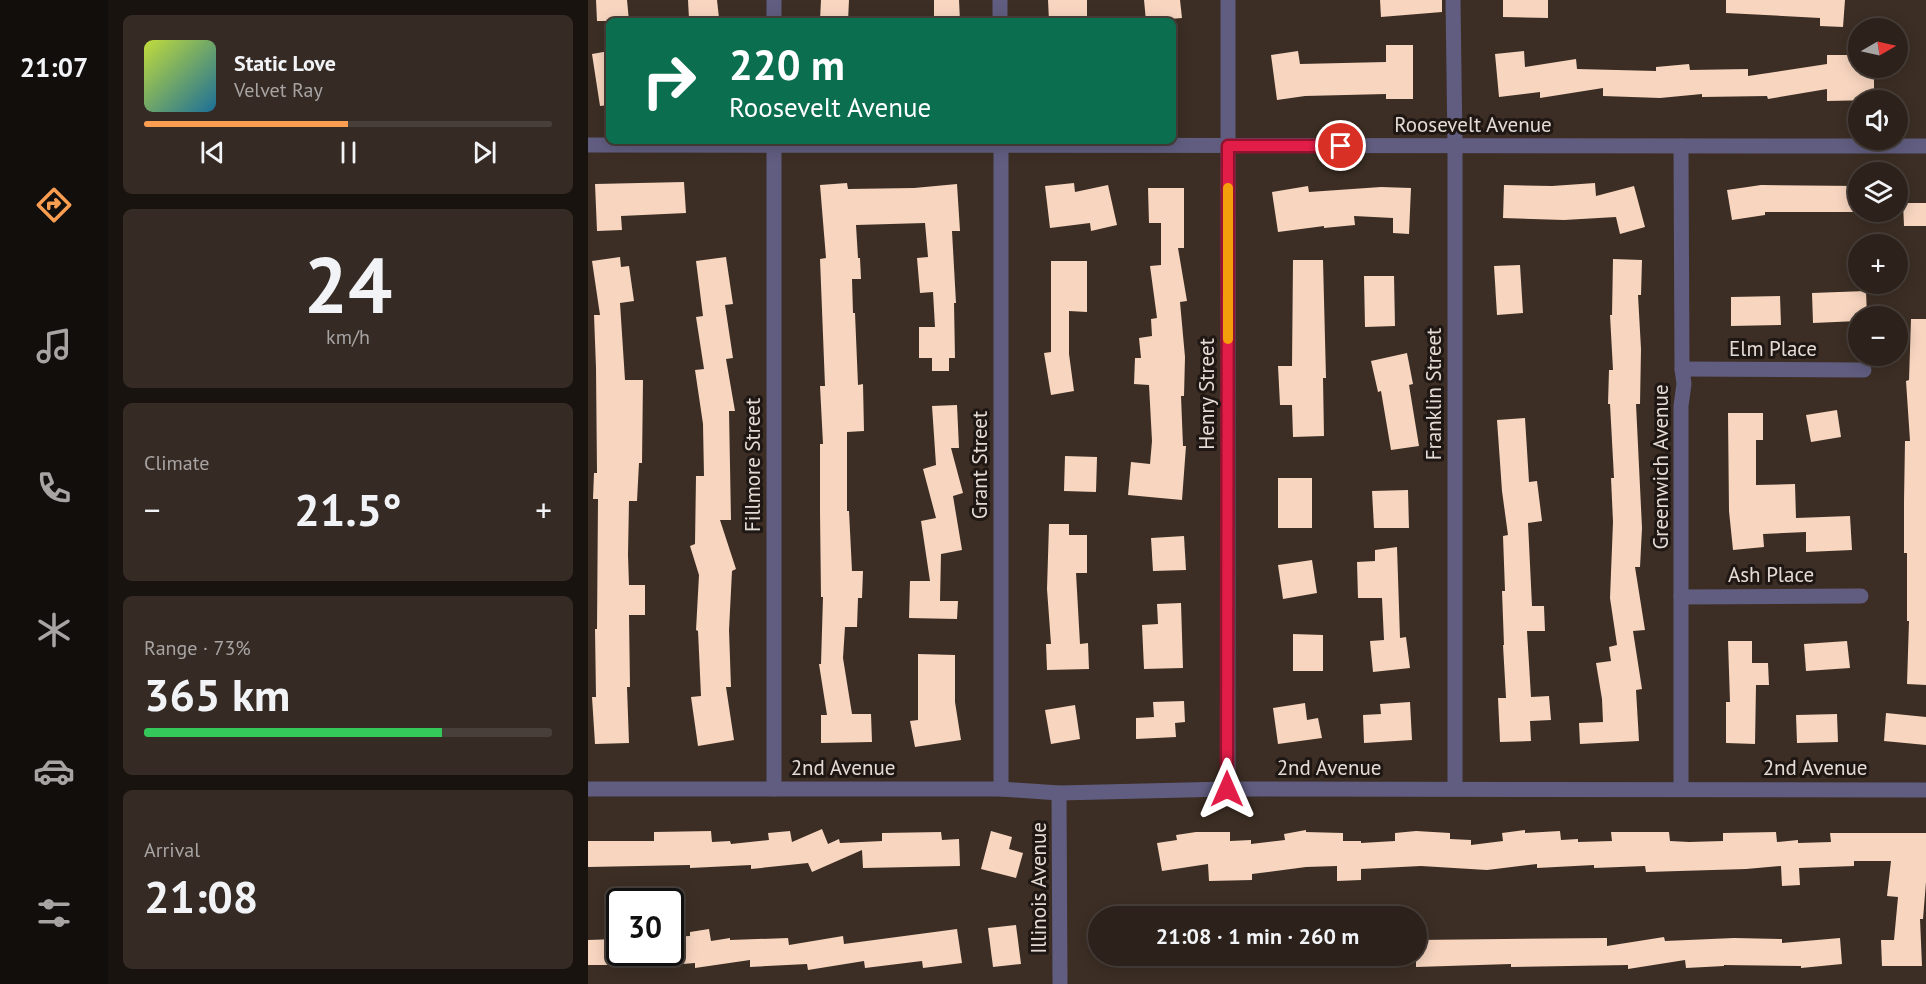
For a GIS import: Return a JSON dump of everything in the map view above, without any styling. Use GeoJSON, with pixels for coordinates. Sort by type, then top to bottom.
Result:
{"type":"FeatureCollection","features":[{"type":"Feature","properties":{"kind":"street"},"geometry":{"type":"LineString","coordinates":[[774,0],[774,18]]}},
{"type":"Feature","properties":{"kind":"street"},"geometry":{"type":"LineString","coordinates":[[1000,0],[1000,18]]}},
{"type":"Feature","properties":{"kind":"street","name":"Henry Street"},"geometry":{"type":"LineString","coordinates":[[1227,789],[1228,0]]}},
{"type":"Feature","properties":{"kind":"street","name":"Franklin Street"},"geometry":{"type":"LineString","coordinates":[[1453,0],[1455,789]]}},
{"type":"Feature","properties":{"kind":"street","name":"Roosevelt Avenue"},"geometry":{"type":"LineString","coordinates":[[588,145],[681,144]]}},
{"type":"Feature","properties":{"kind":"street","name":"Fillmore Street"},"geometry":{"type":"LineString","coordinates":[[774,144],[774,789]]}},
{"type":"Feature","properties":{"kind":"street","name":"Grant Street"},"geometry":{"type":"LineString","coordinates":[[1001,144],[1001,789]]}},
{"type":"Feature","properties":{"kind":"street","name":"Roosevelt Avenue"},"geometry":{"type":"LineString","coordinates":[[1077,144],[1926,146]]}},
{"type":"Feature","properties":{"kind":"street","name":"Greenwich Avenue"},"geometry":{"type":"LineString","coordinates":[[1681,146],[1682,369],[1684,384],[1681,406],[1681,789]]}},
{"type":"Feature","properties":{"kind":"street","name":"Elm Place"},"geometry":{"type":"LineString","coordinates":[[1682,369],[1864,370]]}},
{"type":"Feature","properties":{"kind":"street","name":"Ash Place"},"geometry":{"type":"LineString","coordinates":[[1681,597],[1862,596]]}},
{"type":"Feature","properties":{"kind":"street","name":"2nd Avenue"},"geometry":{"type":"LineString","coordinates":[[588,789],[1001,789],[1059,793],[1227,789],[1926,790]]}},
{"type":"Feature","properties":{"kind":"street","name":"Illinois Avenue"},"geometry":{"type":"LineString","coordinates":[[1059,793],[1060,984]]}},
{"type":"Feature","properties":{"kind":"building"},"geometry":{"type":"Polygon","coordinates":[[[596,0],[627,0],[629,18],[606,18],[606,21],[597,21],[596,0]]]}},
{"type":"Feature","properties":{"kind":"building"},"geometry":{"type":"Polygon","coordinates":[[[688,0],[717,0],[719,18],[689,18],[688,0]]]}},
{"type":"Feature","properties":{"kind":"building"},"geometry":{"type":"Polygon","coordinates":[[[821,0],[849,0],[848,18],[820,18],[821,0]]]}},
{"type":"Feature","properties":{"kind":"building"},"geometry":{"type":"Polygon","coordinates":[[[934,0],[959,0],[960,18],[934,18],[934,0]]]}},
{"type":"Feature","properties":{"kind":"building"},"geometry":{"type":"Polygon","coordinates":[[[1048,0],[1087,0],[1087,18],[1049,18],[1048,0]]]}},
{"type":"Feature","properties":{"kind":"building"},"geometry":{"type":"Polygon","coordinates":[[[1144,0],[1180,0],[1182,18],[1146,18],[1144,0]]]}},
{"type":"Feature","properties":{"kind":"building"},"geometry":{"type":"Polygon","coordinates":[[[1380,0],[1442,0],[1442,12],[1381,17],[1380,0]]]}},
{"type":"Feature","properties":{"kind":"building"},"geometry":{"type":"Polygon","coordinates":[[[1503,0],[1548,0],[1548,18],[1503,17],[1503,0]]]}},
{"type":"Feature","properties":{"kind":"building"},"geometry":{"type":"Polygon","coordinates":[[[1726,0],[1845,0],[1843,27],[1820,26],[1820,18],[1726,13],[1726,0]]]}},
{"type":"Feature","properties":{"kind":"building"},"geometry":{"type":"Polygon","coordinates":[[[1386,45],[1413,45],[1413,99],[1386,99],[1386,94],[1305,96],[1277,100],[1271,55],[1298,51],[1300,64],[1386,62],[1386,45]]]}},
{"type":"Feature","properties":{"kind":"building"},"geometry":{"type":"Polygon","coordinates":[[[1524,51],[1525,67],[1576,59],[1577,69],[1656,71],[1656,67],[1689,64],[1690,70],[1748,69],[1748,76],[1827,64],[1827,55],[1848,55],[1848,78],[1874,78],[1874,90],[1848,90],[1848,101],[1827,101],[1827,89],[1768,99],[1767,96],[1702,97],[1702,94],[1660,98],[1603,96],[1603,88],[1540,98],[1540,92],[1499,97],[1495,54],[1524,51]]]}},
{"type":"Feature","properties":{"kind":"building"},"geometry":{"type":"Polygon","coordinates":[[[606,52],[606,105],[600,106],[592,54],[606,52]]]}},
{"type":"Feature","properties":{"kind":"building"},"geometry":{"type":"Polygon","coordinates":[[[684,182],[686,213],[621,216],[622,230],[597,231],[595,184],[684,182]]]}},
{"type":"Feature","properties":{"kind":"building"},"geometry":{"type":"Polygon","coordinates":[[[847,183],[848,189],[914,188],[957,184],[960,231],[952,231],[956,303],[954,303],[955,358],[949,358],[949,371],[932,371],[932,358],[919,358],[919,327],[935,327],[933,292],[920,293],[917,258],[928,257],[925,223],[856,225],[861,279],[852,279],[853,313],[855,313],[858,385],[863,384],[864,431],[847,432],[847,511],[849,511],[852,571],[863,571],[862,598],[858,598],[857,627],[845,627],[843,658],[852,714],[871,714],[872,742],[821,743],[821,715],[827,715],[819,664],[821,664],[823,597],[821,597],[820,444],[823,444],[820,386],[825,386],[820,259],[826,258],[820,185],[847,183]]]}},
{"type":"Feature","properties":{"kind":"building"},"geometry":{"type":"Polygon","coordinates":[[[1074,183],[1075,192],[1108,185],[1117,225],[1091,231],[1090,223],[1050,228],[1045,186],[1074,183]]]}},
{"type":"Feature","properties":{"kind":"building"},"geometry":{"type":"Polygon","coordinates":[[[1595,183],[1596,196],[1634,186],[1645,227],[1620,234],[1616,217],[1564,220],[1503,218],[1504,185],[1552,186],[1595,183]]]}},
{"type":"Feature","properties":{"kind":"building"},"geometry":{"type":"Polygon","coordinates":[[[1761,185],[1848,186],[1848,212],[1765,212],[1765,215],[1732,220],[1727,190],[1761,185]]]}},
{"type":"Feature","properties":{"kind":"building"},"geometry":{"type":"Polygon","coordinates":[[[1308,186],[1309,192],[1381,187],[1411,188],[1409,234],[1393,233],[1393,218],[1354,216],[1355,225],[1324,228],[1324,226],[1278,232],[1272,192],[1308,186]]]}},
{"type":"Feature","properties":{"kind":"building"},"geometry":{"type":"Polygon","coordinates":[[[1148,188],[1184,188],[1184,248],[1178,248],[1187,301],[1180,302],[1185,357],[1184,396],[1181,396],[1183,446],[1186,446],[1182,500],[1128,495],[1131,462],[1150,464],[1152,441],[1149,385],[1134,384],[1135,358],[1141,358],[1139,338],[1152,336],[1151,319],[1157,318],[1150,266],[1161,265],[1161,223],[1149,223],[1148,188]]]}},
{"type":"Feature","properties":{"kind":"building"},"geometry":{"type":"Polygon","coordinates":[[[1908,203],[1926,203],[1926,226],[1904,226],[1904,222],[1908,222],[1908,203]]]}},
{"type":"Feature","properties":{"kind":"building"},"geometry":{"type":"Polygon","coordinates":[[[620,257],[621,267],[629,266],[634,301],[620,303],[625,380],[643,380],[642,463],[639,463],[637,501],[629,501],[628,555],[629,585],[645,585],[645,615],[629,615],[630,687],[627,687],[629,743],[595,744],[592,697],[596,697],[598,499],[593,499],[594,473],[597,473],[594,315],[600,315],[592,261],[620,257]]]}},
{"type":"Feature","properties":{"kind":"building"},"geometry":{"type":"Polygon","coordinates":[[[726,257],[733,304],[725,305],[733,358],[726,359],[735,411],[729,411],[731,520],[720,520],[736,569],[732,571],[729,630],[731,687],[726,687],[734,740],[698,746],[691,697],[701,696],[698,631],[696,630],[699,575],[690,546],[695,544],[696,476],[704,476],[703,424],[695,370],[704,369],[696,317],[703,316],[696,261],[726,257]]]}},
{"type":"Feature","properties":{"kind":"building"},"geometry":{"type":"Polygon","coordinates":[[[1613,259],[1642,260],[1641,295],[1638,295],[1641,349],[1640,404],[1636,404],[1642,528],[1640,567],[1635,567],[1645,630],[1633,631],[1642,689],[1636,690],[1639,741],[1580,744],[1579,723],[1603,722],[1596,663],[1611,661],[1609,647],[1617,645],[1610,598],[1613,522],[1611,478],[1614,478],[1610,404],[1608,404],[1609,370],[1613,370],[1610,315],[1612,315],[1613,259]]]}},
{"type":"Feature","properties":{"kind":"building"},"geometry":{"type":"Polygon","coordinates":[[[1293,260],[1323,260],[1326,378],[1323,378],[1324,436],[1293,437],[1292,405],[1280,405],[1278,366],[1292,366],[1293,260]]]}},
{"type":"Feature","properties":{"kind":"building"},"geometry":{"type":"Polygon","coordinates":[[[1051,261],[1087,261],[1087,312],[1069,311],[1069,354],[1074,391],[1051,395],[1044,353],[1051,352],[1051,261]]]}},
{"type":"Feature","properties":{"kind":"building"},"geometry":{"type":"Polygon","coordinates":[[[1520,265],[1523,313],[1497,315],[1494,266],[1520,265]]]}},
{"type":"Feature","properties":{"kind":"building"},"geometry":{"type":"Polygon","coordinates":[[[1364,276],[1394,276],[1395,326],[1365,327],[1364,276]]]}},
{"type":"Feature","properties":{"kind":"building"},"geometry":{"type":"Polygon","coordinates":[[[1848,292],[1848,294],[1866,294],[1867,306],[1848,306],[1848,321],[1813,323],[1812,293],[1848,292]]]}},
{"type":"Feature","properties":{"kind":"building"},"geometry":{"type":"Polygon","coordinates":[[[1780,296],[1781,325],[1731,326],[1731,297],[1780,296]]]}},
{"type":"Feature","properties":{"kind":"building"},"geometry":{"type":"Polygon","coordinates":[[[1911,319],[1926,319],[1926,685],[1907,684],[1909,621],[1907,621],[1907,553],[1904,553],[1904,501],[1905,441],[1910,441],[1906,381],[1909,380],[1911,319]]]}},
{"type":"Feature","properties":{"kind":"building"},"geometry":{"type":"Polygon","coordinates":[[[1407,353],[1413,384],[1409,385],[1419,446],[1391,450],[1381,391],[1378,392],[1371,361],[1407,353]]]}},
{"type":"Feature","properties":{"kind":"building"},"geometry":{"type":"Polygon","coordinates":[[[957,405],[959,448],[951,448],[963,493],[953,496],[962,550],[941,554],[940,601],[958,601],[957,619],[909,618],[910,581],[930,581],[921,521],[936,518],[923,469],[936,465],[932,406],[957,405]]]}},
{"type":"Feature","properties":{"kind":"building"},"geometry":{"type":"Polygon","coordinates":[[[1837,410],[1841,437],[1811,442],[1806,415],[1837,410]]]}},
{"type":"Feature","properties":{"kind":"building"},"geometry":{"type":"Polygon","coordinates":[[[1728,413],[1763,413],[1763,440],[1756,440],[1756,485],[1795,484],[1796,518],[1850,516],[1852,550],[1806,552],[1806,532],[1763,534],[1764,547],[1733,550],[1729,511],[1728,413]]]}},
{"type":"Feature","properties":{"kind":"building"},"geometry":{"type":"Polygon","coordinates":[[[1525,418],[1529,482],[1537,481],[1542,521],[1528,523],[1532,606],[1544,606],[1545,631],[1527,631],[1531,697],[1549,696],[1551,720],[1530,721],[1531,741],[1500,742],[1498,698],[1506,698],[1502,591],[1505,591],[1503,536],[1508,535],[1497,420],[1525,418]]]}},
{"type":"Feature","properties":{"kind":"building"},"geometry":{"type":"Polygon","coordinates":[[[1065,456],[1097,457],[1096,492],[1064,491],[1065,456]]]}},
{"type":"Feature","properties":{"kind":"building"},"geometry":{"type":"Polygon","coordinates":[[[1278,478],[1312,478],[1312,528],[1278,528],[1278,478]]]}},
{"type":"Feature","properties":{"kind":"building"},"geometry":{"type":"Polygon","coordinates":[[[1408,490],[1409,528],[1374,528],[1372,491],[1408,490]]]}},
{"type":"Feature","properties":{"kind":"building"},"geometry":{"type":"Polygon","coordinates":[[[1049,524],[1069,524],[1069,535],[1087,535],[1087,573],[1076,573],[1080,644],[1088,643],[1089,669],[1047,670],[1046,644],[1051,644],[1047,589],[1049,524]]]}},
{"type":"Feature","properties":{"kind":"building"},"geometry":{"type":"Polygon","coordinates":[[[1184,536],[1186,570],[1153,571],[1151,538],[1184,536]]]}},
{"type":"Feature","properties":{"kind":"building"},"geometry":{"type":"Polygon","coordinates":[[[1397,547],[1400,638],[1406,637],[1410,668],[1373,672],[1370,641],[1384,640],[1382,598],[1358,598],[1357,562],[1375,561],[1375,550],[1397,547]]]}},
{"type":"Feature","properties":{"kind":"building"},"geometry":{"type":"Polygon","coordinates":[[[1312,560],[1317,593],[1283,599],[1278,565],[1312,560]]]}},
{"type":"Feature","properties":{"kind":"building"},"geometry":{"type":"Polygon","coordinates":[[[1181,603],[1183,668],[1144,669],[1142,625],[1158,624],[1157,604],[1181,603]]]}},
{"type":"Feature","properties":{"kind":"building"},"geometry":{"type":"Polygon","coordinates":[[[1293,634],[1323,635],[1323,671],[1293,671],[1293,634]]]}},
{"type":"Feature","properties":{"kind":"building"},"geometry":{"type":"Polygon","coordinates":[[[1728,641],[1752,641],[1752,663],[1768,663],[1769,685],[1756,685],[1755,744],[1726,743],[1726,702],[1730,702],[1728,641]]]}},
{"type":"Feature","properties":{"kind":"building"},"geometry":{"type":"Polygon","coordinates":[[[1847,641],[1850,668],[1806,671],[1804,644],[1847,641]]]}},
{"type":"Feature","properties":{"kind":"building"},"geometry":{"type":"Polygon","coordinates":[[[918,654],[955,655],[955,702],[961,740],[915,747],[910,721],[918,720],[918,654]]]}},
{"type":"Feature","properties":{"kind":"building"},"geometry":{"type":"Polygon","coordinates":[[[1184,701],[1185,722],[1175,723],[1176,737],[1136,739],[1136,718],[1154,717],[1153,702],[1184,701]]]}},
{"type":"Feature","properties":{"kind":"building"},"geometry":{"type":"Polygon","coordinates":[[[1410,702],[1412,740],[1364,743],[1363,715],[1381,714],[1380,704],[1410,702]]]}},
{"type":"Feature","properties":{"kind":"building"},"geometry":{"type":"Polygon","coordinates":[[[1305,703],[1307,720],[1318,718],[1322,738],[1278,744],[1273,708],[1305,703]]]}},
{"type":"Feature","properties":{"kind":"building"},"geometry":{"type":"Polygon","coordinates":[[[1075,705],[1080,739],[1051,744],[1045,710],[1075,705]]]}},
{"type":"Feature","properties":{"kind":"building"},"geometry":{"type":"Polygon","coordinates":[[[1886,713],[1926,717],[1926,745],[1884,741],[1886,713]]]}},
{"type":"Feature","properties":{"kind":"building"},"geometry":{"type":"Polygon","coordinates":[[[1837,714],[1838,742],[1797,743],[1796,715],[1837,714]]]}},
{"type":"Feature","properties":{"kind":"building"},"geometry":{"type":"Polygon","coordinates":[[[822,829],[828,844],[839,839],[840,843],[882,841],[882,833],[941,832],[942,840],[959,839],[960,866],[863,868],[862,850],[812,872],[808,863],[751,869],[751,865],[690,868],[690,865],[588,867],[588,841],[654,841],[654,832],[711,831],[712,842],[730,841],[731,844],[769,840],[768,833],[790,831],[792,842],[822,829]]]}},
{"type":"Feature","properties":{"kind":"building"},"geometry":{"type":"Polygon","coordinates":[[[1306,830],[1306,832],[1343,833],[1343,841],[1361,841],[1361,843],[1395,841],[1395,833],[1416,831],[1450,833],[1450,839],[1471,840],[1471,845],[1503,841],[1502,833],[1525,830],[1525,833],[1560,831],[1561,840],[1578,839],[1578,842],[1612,841],[1611,832],[1669,832],[1670,841],[1689,842],[1723,841],[1723,833],[1776,832],[1777,842],[1798,840],[1798,843],[1831,842],[1830,833],[1926,833],[1926,882],[1923,919],[1920,919],[1922,966],[1882,966],[1881,940],[1894,940],[1898,897],[1887,896],[1891,861],[1854,861],[1854,866],[1799,868],[1800,885],[1782,886],[1781,866],[1646,872],[1645,866],[1594,868],[1594,865],[1537,868],[1537,864],[1487,870],[1421,866],[1361,869],[1361,880],[1337,881],[1337,866],[1306,867],[1252,874],[1252,880],[1209,881],[1208,864],[1162,871],[1157,843],[1177,840],[1176,835],[1196,832],[1230,832],[1230,841],[1251,840],[1251,844],[1285,840],[1284,834],[1306,830]]]}},
{"type":"Feature","properties":{"kind":"building"},"geometry":{"type":"Polygon","coordinates":[[[991,831],[1012,837],[1009,849],[1023,853],[1016,878],[981,869],[991,831]]]}},
{"type":"Feature","properties":{"kind":"building"},"geometry":{"type":"Polygon","coordinates":[[[1016,925],[1021,964],[993,967],[988,928],[1016,925]]]}},
{"type":"Feature","properties":{"kind":"building"},"geometry":{"type":"Polygon","coordinates":[[[709,929],[711,941],[730,938],[730,940],[788,938],[789,945],[843,936],[844,944],[957,929],[962,963],[923,968],[922,961],[865,968],[864,961],[808,970],[807,964],[750,967],[750,960],[695,968],[695,963],[684,964],[684,936],[690,936],[690,932],[709,929]]]}},
{"type":"Feature","properties":{"kind":"building"},"geometry":{"type":"Polygon","coordinates":[[[1664,937],[1665,941],[1734,938],[1782,939],[1782,943],[1840,938],[1842,964],[1801,968],[1801,966],[1724,965],[1686,968],[1685,960],[1628,969],[1628,965],[1511,967],[1511,964],[1416,967],[1427,966],[1427,940],[1607,938],[1607,946],[1664,937]]]}},
{"type":"Feature","properties":{"kind":"building"},"geometry":{"type":"Polygon","coordinates":[[[606,939],[606,965],[588,965],[588,940],[606,939]]]}},
{"type":"Feature","properties":{"kind":"slow traffic"},"geometry":{"type":"LineString","coordinates":[[1228,188],[1228,339]]}},
{"type":"Feature","properties":{"kind":"route"},"geometry":{"type":"LineString","coordinates":[[1227,789],[1228,146],[1341,146]]}}]}
